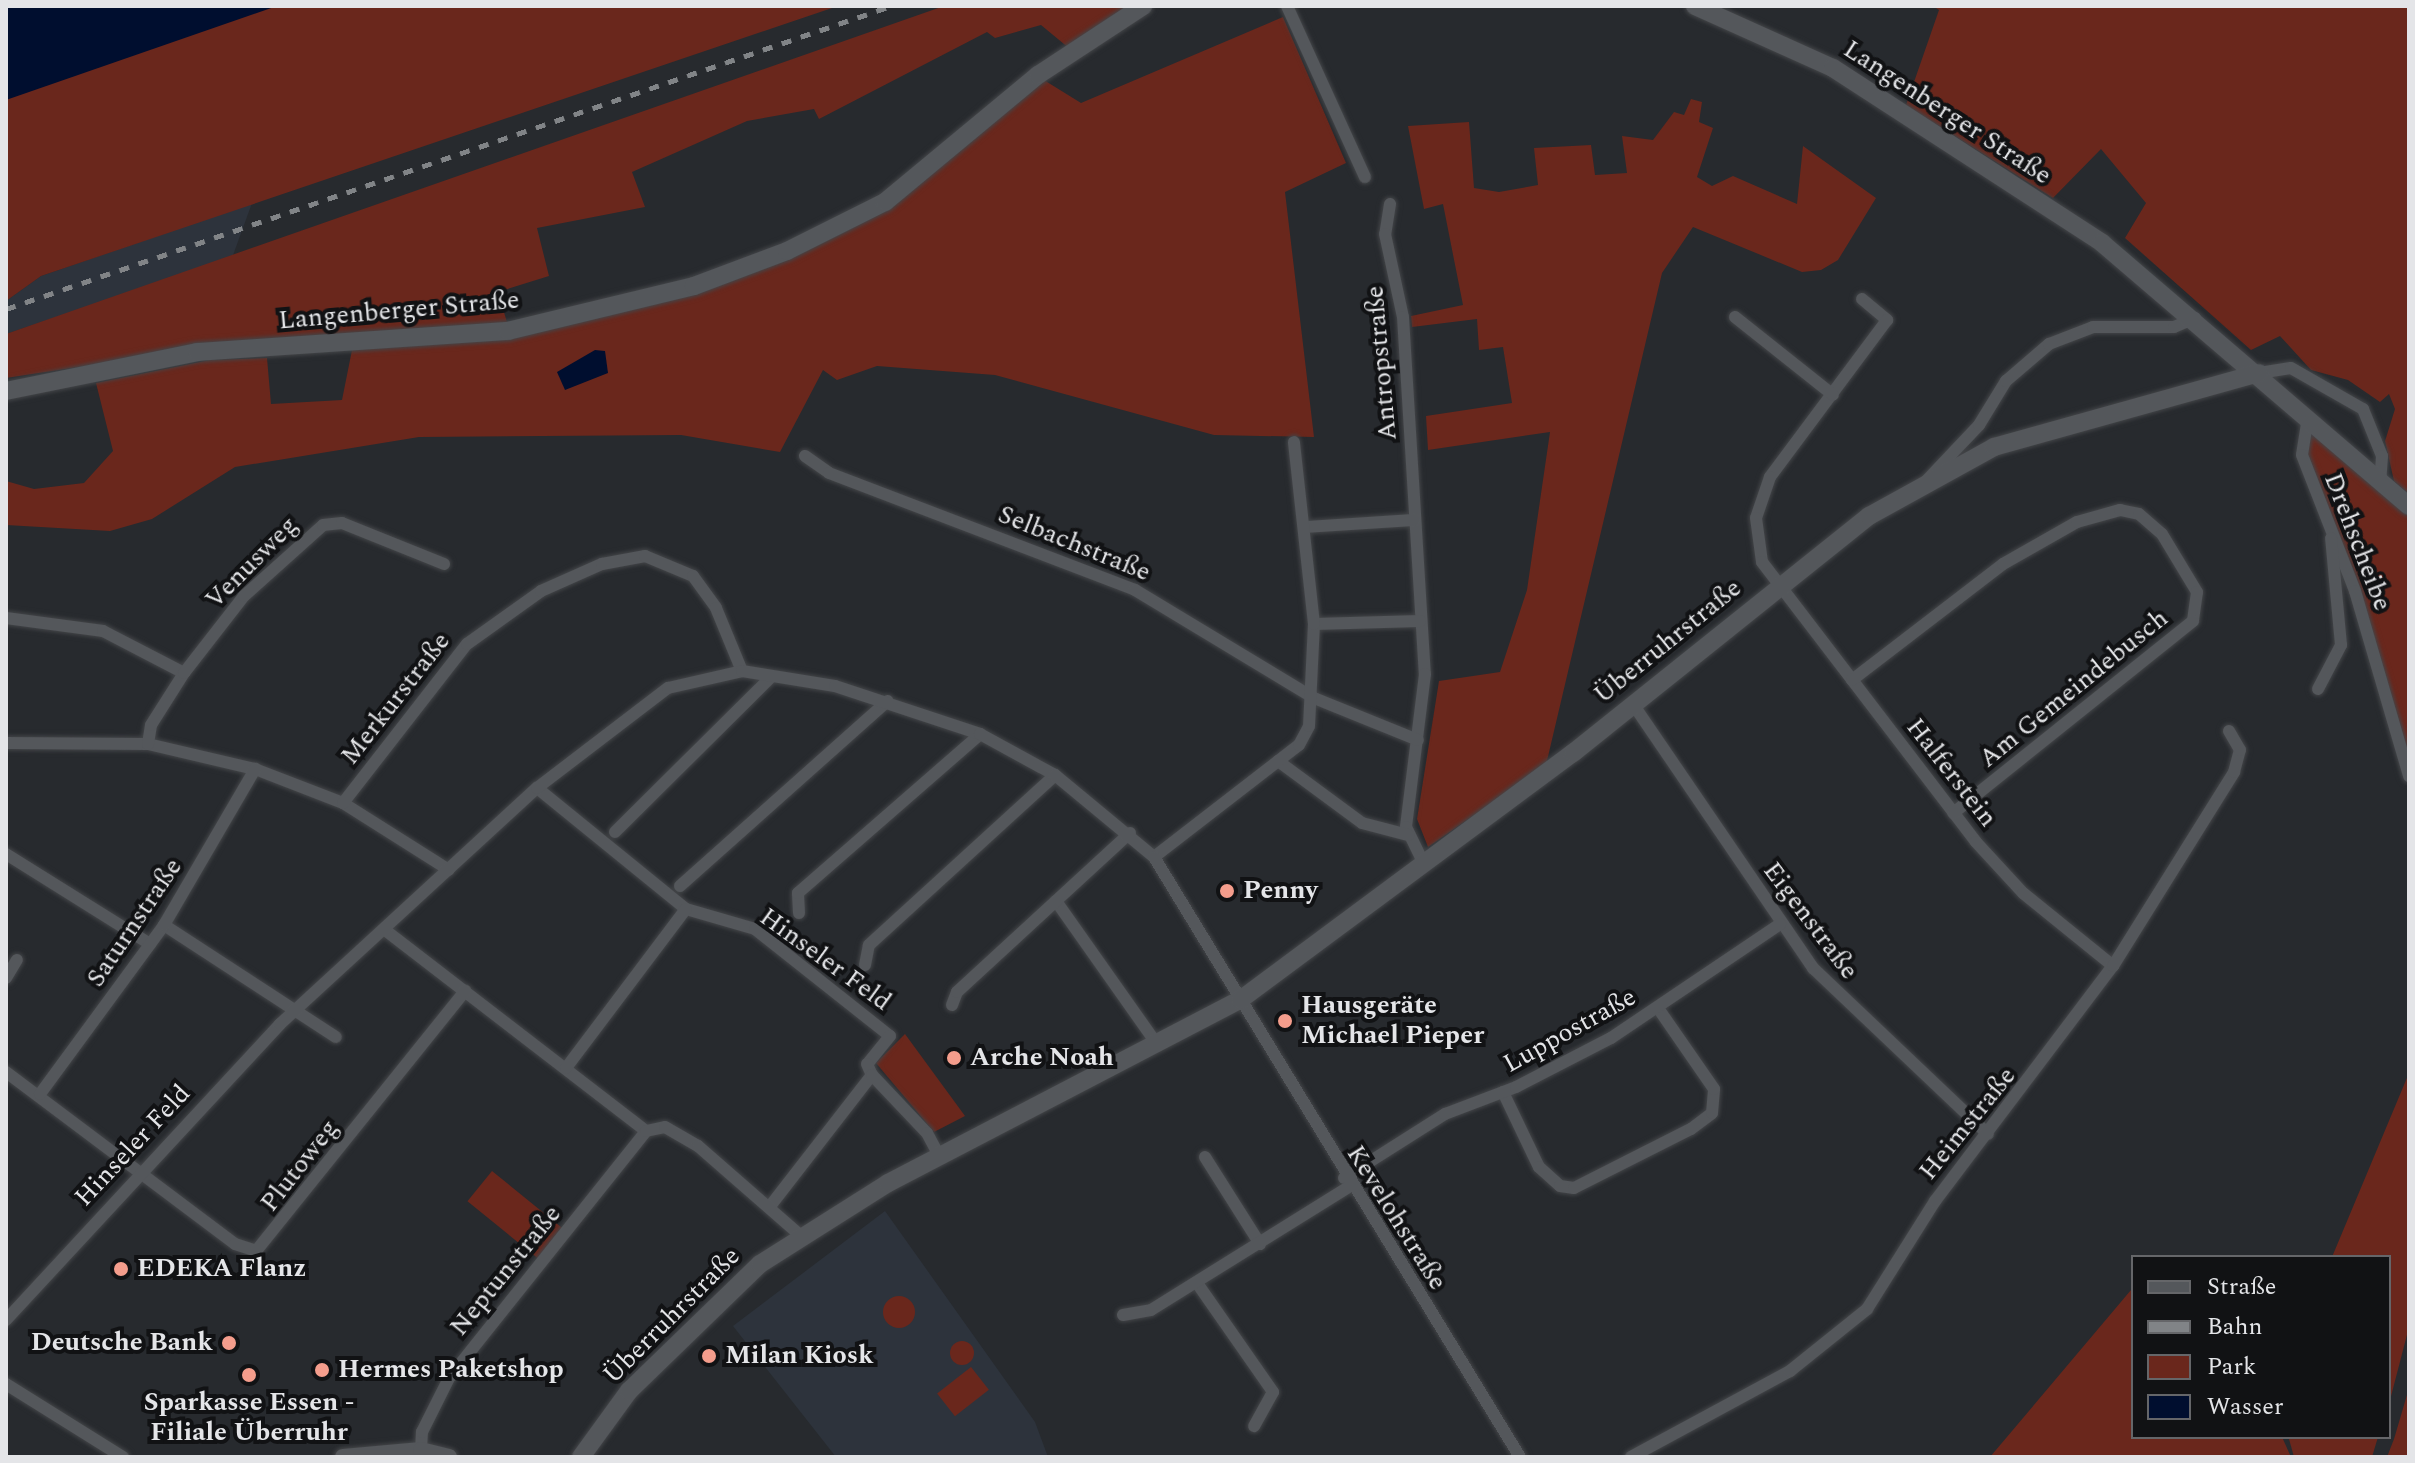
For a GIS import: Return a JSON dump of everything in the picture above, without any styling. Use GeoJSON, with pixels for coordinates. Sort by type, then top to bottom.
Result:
{"type":"FeatureCollection","features":[{"type":"Feature","properties":{"kind":"main road","name":"Langenberger Straße"},"geometry":{"type":"LineString","coordinates":[[6,391],[197,352],[508,331],[707,282],[885,202],[1047,69],[1143,6]]}},
{"type":"Feature","properties":{"kind":"main road","name":"Langenberger Straße"},"geometry":{"type":"LineString","coordinates":[[1695,6],[1850,78],[1954,153],[2102,243],[2195,318],[2409,506]]}},
{"type":"Feature","properties":{"kind":"main road","name":"Überruhrstraße"},"geometry":{"type":"LineString","coordinates":[[581,1457],[629,1391],[691,1325],[800,1235],[940,1157],[1240,1000],[1633,704],[1777,586],[1927,480],[2038,433],[2259,373]]}},
{"type":"Feature","properties":{"kind":"street"},"geometry":{"type":"LineString","coordinates":[[1287,6],[1365,177]]}},
{"type":"Feature","properties":{"kind":"street","name":"Antropstraße"},"geometry":{"type":"LineString","coordinates":[[1390,204],[1385,234],[1403,317],[1425,674],[1408,835]]}},
{"type":"Feature","properties":{"kind":"street","name":"Halferstein"},"geometry":{"type":"LineString","coordinates":[[1862,299],[1887,320],[1760,498],[1757,548],[1777,586],[1953,813],[2023,893],[2113,966]]}},
{"type":"Feature","properties":{"kind":"street"},"geometry":{"type":"LineString","coordinates":[[1735,317],[1833,395]]}},
{"type":"Feature","properties":{"kind":"street"},"geometry":{"type":"LineString","coordinates":[[1927,480],[2028,359],[2071,332],[2174,327],[2195,318]]}},
{"type":"Feature","properties":{"kind":"street"},"geometry":{"type":"LineString","coordinates":[[2259,373],[2291,368],[2363,409],[2382,456],[2380,483]]}},
{"type":"Feature","properties":{"kind":"street","name":"Drehscheibe"},"geometry":{"type":"LineString","coordinates":[[2308,417],[2302,455],[2330,526],[2409,776]]}},
{"type":"Feature","properties":{"kind":"street"},"geometry":{"type":"LineString","coordinates":[[1154,857],[1283,757],[1305,736],[1314,698],[1314,624],[1306,527],[1294,442]]}},
{"type":"Feature","properties":{"kind":"street","name":"Selbachstraße"},"geometry":{"type":"LineString","coordinates":[[805,456],[842,478],[1135,590],[1314,698],[1418,740]]}},
{"type":"Feature","properties":{"kind":"street","name":"Am Gemeindebusch"},"geometry":{"type":"LineString","coordinates":[[1852,680],[2003,564],[2077,522],[2120,510],[2139,514],[2162,534],[2197,592],[2193,621],[1953,813]]}},
{"type":"Feature","properties":{"kind":"street"},"geometry":{"type":"LineString","coordinates":[[1306,527],[1415,520]]}},
{"type":"Feature","properties":{"kind":"street","name":"Venusweg"},"geometry":{"type":"LineString","coordinates":[[148,744],[151,725],[184,673],[244,596],[323,525],[342,523],[444,564]]}},
{"type":"Feature","properties":{"kind":"street"},"geometry":{"type":"LineString","coordinates":[[2318,689],[2341,645],[2330,526]]}},
{"type":"Feature","properties":{"kind":"street","name":"Merkurstraße"},"geometry":{"type":"LineString","coordinates":[[343,803],[467,644],[541,591],[602,564],[645,556],[693,576],[716,608],[742,671]]}},
{"type":"Feature","properties":{"kind":"street"},"geometry":{"type":"LineString","coordinates":[[6,618],[103,631],[184,673]]}},
{"type":"Feature","properties":{"kind":"street"},"geometry":{"type":"LineString","coordinates":[[1314,624],[1420,621]]}},
{"type":"Feature","properties":{"kind":"street","name":"Hinseler Feld"},"geometry":{"type":"LineString","coordinates":[[6,1320],[138,1169],[299,1011],[537,788],[668,688],[742,671],[888,701],[980,734],[1055,775],[1130,833],[1154,857],[1240,1000]]}},
{"type":"Feature","properties":{"kind":"street"},"geometry":{"type":"LineString","coordinates":[[615,832],[772,676]]}},
{"type":"Feature","properties":{"kind":"street"},"geometry":{"type":"LineString","coordinates":[[680,886],[888,701]]}},
{"type":"Feature","properties":{"kind":"street","name":"Eigenstraße"},"geometry":{"type":"LineString","coordinates":[[1633,704],[1780,924],[1863,1023],[1988,1134]]}},
{"type":"Feature","properties":{"kind":"street","name":"Heimstraße"},"geometry":{"type":"LineString","coordinates":[[1631,1457],[1790,1371],[1851,1326],[2113,966],[2234,772],[2240,750],[2229,731]]}},
{"type":"Feature","properties":{"kind":"street","name":"Hinseler Feld"},"geometry":{"type":"LineString","coordinates":[[799,913],[798,893],[980,734]]}},
{"type":"Feature","properties":{"kind":"street"},"geometry":{"type":"LineString","coordinates":[[6,743],[148,744],[255,769],[343,803],[449,870]]}},
{"type":"Feature","properties":{"kind":"street"},"geometry":{"type":"LineString","coordinates":[[1283,757],[1326,803],[1381,832],[1408,835],[1423,862]]}},
{"type":"Feature","properties":{"kind":"street","name":"Saturnstraße"},"geometry":{"type":"LineString","coordinates":[[40,1094],[164,925],[255,769]]}},
{"type":"Feature","properties":{"kind":"street","name":"Hinseler Feld"},"geometry":{"type":"LineString","coordinates":[[865,965],[869,945],[1055,775]]}},
{"type":"Feature","properties":{"kind":"street","name":"Hinseler Feld"},"geometry":{"type":"LineString","coordinates":[[537,788],[686,909],[755,929],[890,1036],[867,1064],[872,1075]]}},
{"type":"Feature","properties":{"kind":"street"},"geometry":{"type":"LineString","coordinates":[[952,1005],[957,992],[1130,833]]}},
{"type":"Feature","properties":{"kind":"street"},"geometry":{"type":"LineString","coordinates":[[6,854],[150,944]]}},
{"type":"Feature","properties":{"kind":"street"},"geometry":{"type":"LineString","coordinates":[[1056,901],[1156,1043]]}},
{"type":"Feature","properties":{"kind":"street"},"geometry":{"type":"LineString","coordinates":[[566,1068],[686,909]]}},
{"type":"Feature","properties":{"kind":"street","name":"Luppostraße"},"geometry":{"type":"LineString","coordinates":[[1123,1315],[1151,1310],[1197,1283],[1260,1244],[1445,1114],[1503,1092],[1658,1008],[1780,924]]}},
{"type":"Feature","properties":{"kind":"street"},"geometry":{"type":"LineString","coordinates":[[164,925],[336,1037]]}},
{"type":"Feature","properties":{"kind":"street"},"geometry":{"type":"LineString","coordinates":[[385,930],[646,1131],[665,1127],[698,1146],[771,1205],[800,1235]]}},
{"type":"Feature","properties":{"kind":"street"},"geometry":{"type":"LineString","coordinates":[[6,978],[17,960]]}},
{"type":"Feature","properties":{"kind":"street","name":"Plutoweg"},"geometry":{"type":"LineString","coordinates":[[138,1169],[256,1251],[465,991]]}},
{"type":"Feature","properties":{"kind":"street","name":"Kevelohstraße"},"geometry":{"type":"LineString","coordinates":[[1240,1000],[1347,1182],[1520,1457]]}},
{"type":"Feature","properties":{"kind":"street","name":"Luppostraße"},"geometry":{"type":"LineString","coordinates":[[1503,1092],[1539,1167],[1560,1186],[1574,1188],[1691,1129],[1712,1113],[1714,1089],[1658,1008]]}},
{"type":"Feature","properties":{"kind":"street"},"geometry":{"type":"LineString","coordinates":[[6,1072],[40,1094],[138,1169]]}},
{"type":"Feature","properties":{"kind":"street"},"geometry":{"type":"LineString","coordinates":[[771,1205],[872,1075],[927,1133],[940,1157]]}},
{"type":"Feature","properties":{"kind":"street","name":"Neptunstraße"},"geometry":{"type":"LineString","coordinates":[[421,1450],[422,1432],[449,1378],[646,1131]]}},
{"type":"Feature","properties":{"kind":"street"},"geometry":{"type":"LineString","coordinates":[[1205,1157],[1260,1244]]}},
{"type":"Feature","properties":{"kind":"street"},"geometry":{"type":"LineString","coordinates":[[1197,1283],[1273,1392],[1254,1426]]}},
{"type":"Feature","properties":{"kind":"street"},"geometry":{"type":"LineString","coordinates":[[6,1384],[123,1457]]}},
{"type":"Feature","properties":{"kind":"street"},"geometry":{"type":"LineString","coordinates":[[343,1457],[421,1450],[449,1457]]}},
{"type":"Feature","properties":{"kind":"shaded area"},"geometry":{"type":"Polygon","coordinates":[[[252,203],[232,258],[6,334],[6,301],[41,276],[252,203]]]}},
{"type":"Feature","properties":{"kind":"shaded area"},"geometry":{"type":"Polygon","coordinates":[[[885,1211],[1035,1422],[1048,1457],[836,1457],[733,1326],[885,1211]]]}},
{"type":"Feature","properties":{"kind":"green space"},"geometry":{"type":"Polygon","coordinates":[[[6,6],[838,6],[41,276],[6,301],[6,6]]]}},
{"type":"Feature","properties":{"kind":"green space"},"geometry":{"type":"Polygon","coordinates":[[[944,6],[1138,6],[1070,49],[1041,25],[995,38],[987,32],[819,119],[814,109],[747,121],[632,172],[645,207],[537,228],[549,276],[498,292],[509,329],[197,349],[6,378],[6,334],[944,6]]]}},
{"type":"Feature","properties":{"kind":"green space"},"geometry":{"type":"Polygon","coordinates":[[[1933,6],[2409,6],[2409,494],[2394,481],[2385,441],[2395,409],[2389,394],[2380,402],[2348,380],[2311,370],[2280,336],[2251,350],[2125,238],[2146,203],[2101,149],[2053,198],[1906,105],[1939,10],[1933,6]]]}},
{"type":"Feature","properties":{"kind":"green space"},"geometry":{"type":"Polygon","coordinates":[[[1283,17],[1346,163],[1285,192],[1314,437],[1214,435],[995,375],[877,366],[837,380],[823,370],[780,452],[681,435],[419,437],[235,467],[152,519],[110,531],[6,525],[6,481],[34,489],[84,483],[113,451],[96,383],[210,360],[267,358],[271,404],[342,400],[353,345],[602,312],[858,218],[1039,77],[1081,103],[1283,17]]]}},
{"type":"Feature","properties":{"kind":"green space"},"geometry":{"type":"Polygon","coordinates":[[[1691,99],[1702,102],[1699,122],[1713,128],[1697,177],[1712,186],[1733,176],[1797,204],[1803,146],[1876,198],[1838,260],[1821,270],[1802,272],[1693,227],[1662,273],[1546,765],[1428,847],[1417,819],[1439,681],[1500,672],[1527,590],[1550,432],[1428,450],[1426,416],[1512,403],[1503,347],[1479,350],[1477,319],[1412,327],[1411,316],[1463,305],[1443,204],[1424,209],[1408,126],[1469,122],[1474,188],[1499,192],[1538,185],[1534,148],[1591,145],[1595,175],[1627,173],[1622,136],[1653,140],[1674,112],[1684,115],[1691,99]]]}},
{"type":"Feature","properties":{"kind":"green space"},"geometry":{"type":"Polygon","coordinates":[[[2309,421],[2409,512],[2409,774],[2304,455],[2309,421]]]}},
{"type":"Feature","properties":{"kind":"green space"},"geometry":{"type":"Polygon","coordinates":[[[905,1034],[965,1116],[934,1132],[876,1063],[905,1034]]]}},
{"type":"Feature","properties":{"kind":"green space"},"geometry":{"type":"Polygon","coordinates":[[[2409,1073],[2409,1327],[2391,1396],[2391,1255],[2333,1255],[2409,1073]]]}},
{"type":"Feature","properties":{"kind":"green space"},"geometry":{"type":"Polygon","coordinates":[[[492,1171],[562,1228],[537,1258],[467,1201],[492,1171]]]}},
{"type":"Feature","properties":{"kind":"green space"},"geometry":{"type":"Polygon","coordinates":[[[2131,1290],[2131,1439],[2283,1439],[2291,1457],[1990,1457],[2131,1290]]]}},
{"type":"Feature","properties":{"kind":"green space"},"geometry":{"type":"Polygon","coordinates":[[[899,1296],[911,1300],[915,1312],[911,1324],[899,1328],[887,1324],[883,1312],[887,1300],[899,1296]]]}},
{"type":"Feature","properties":{"kind":"green space"},"geometry":{"type":"Polygon","coordinates":[[[962,1341],[973,1348],[974,1353],[967,1364],[962,1365],[951,1358],[950,1353],[957,1342],[962,1341]]]}},
{"type":"Feature","properties":{"kind":"green space"},"geometry":{"type":"Polygon","coordinates":[[[971,1367],[989,1390],[955,1416],[937,1393],[971,1367]]]}},
{"type":"Feature","properties":{"kind":"green space"},"geometry":{"type":"Polygon","coordinates":[[[2409,1388],[2409,1457],[2387,1457],[2394,1439],[2409,1388]]]}},
{"type":"Feature","properties":{"kind":"green space"},"geometry":{"type":"Polygon","coordinates":[[[2289,1439],[2377,1439],[2372,1457],[2294,1457],[2289,1439]]]}},
{"type":"Feature","properties":{"kind":"water"},"geometry":{"type":"Polygon","coordinates":[[[6,6],[277,6],[6,100],[6,6]]]}},
{"type":"Feature","properties":{"kind":"water"},"geometry":{"type":"Polygon","coordinates":[[[595,350],[605,351],[608,373],[565,390],[557,372],[595,350]]]}},
{"type":"Feature","properties":{"kind":"railway"},"geometry":{"type":"LineString","coordinates":[[6,309],[891,6]]}},
{"type":"Feature","properties":{"kind":"place","name":"Penny"},"geometry":{"type":"Point","coordinates":[1227,891]}},
{"type":"Feature","properties":{"kind":"place","name":"Hausgeräte Michael Pieper"},"geometry":{"type":"Point","coordinates":[1285,1021]}},
{"type":"Feature","properties":{"kind":"place","name":"Arche Noah"},"geometry":{"type":"Point","coordinates":[954,1058]}},
{"type":"Feature","properties":{"kind":"place","name":"EDEKA Flanz"},"geometry":{"type":"Point","coordinates":[121,1269]}},
{"type":"Feature","properties":{"kind":"place","name":"Deutsche Bank"},"geometry":{"type":"Point","coordinates":[229,1343]}},
{"type":"Feature","properties":{"kind":"place","name":"Milan Kiosk"},"geometry":{"type":"Point","coordinates":[709,1356]}},
{"type":"Feature","properties":{"kind":"place","name":"Hermes Paketshop"},"geometry":{"type":"Point","coordinates":[322,1370]}},
{"type":"Feature","properties":{"kind":"place","name":"Sparkasse Essen - Filiale Überruhr"},"geometry":{"type":"Point","coordinates":[249,1375]}}]}
